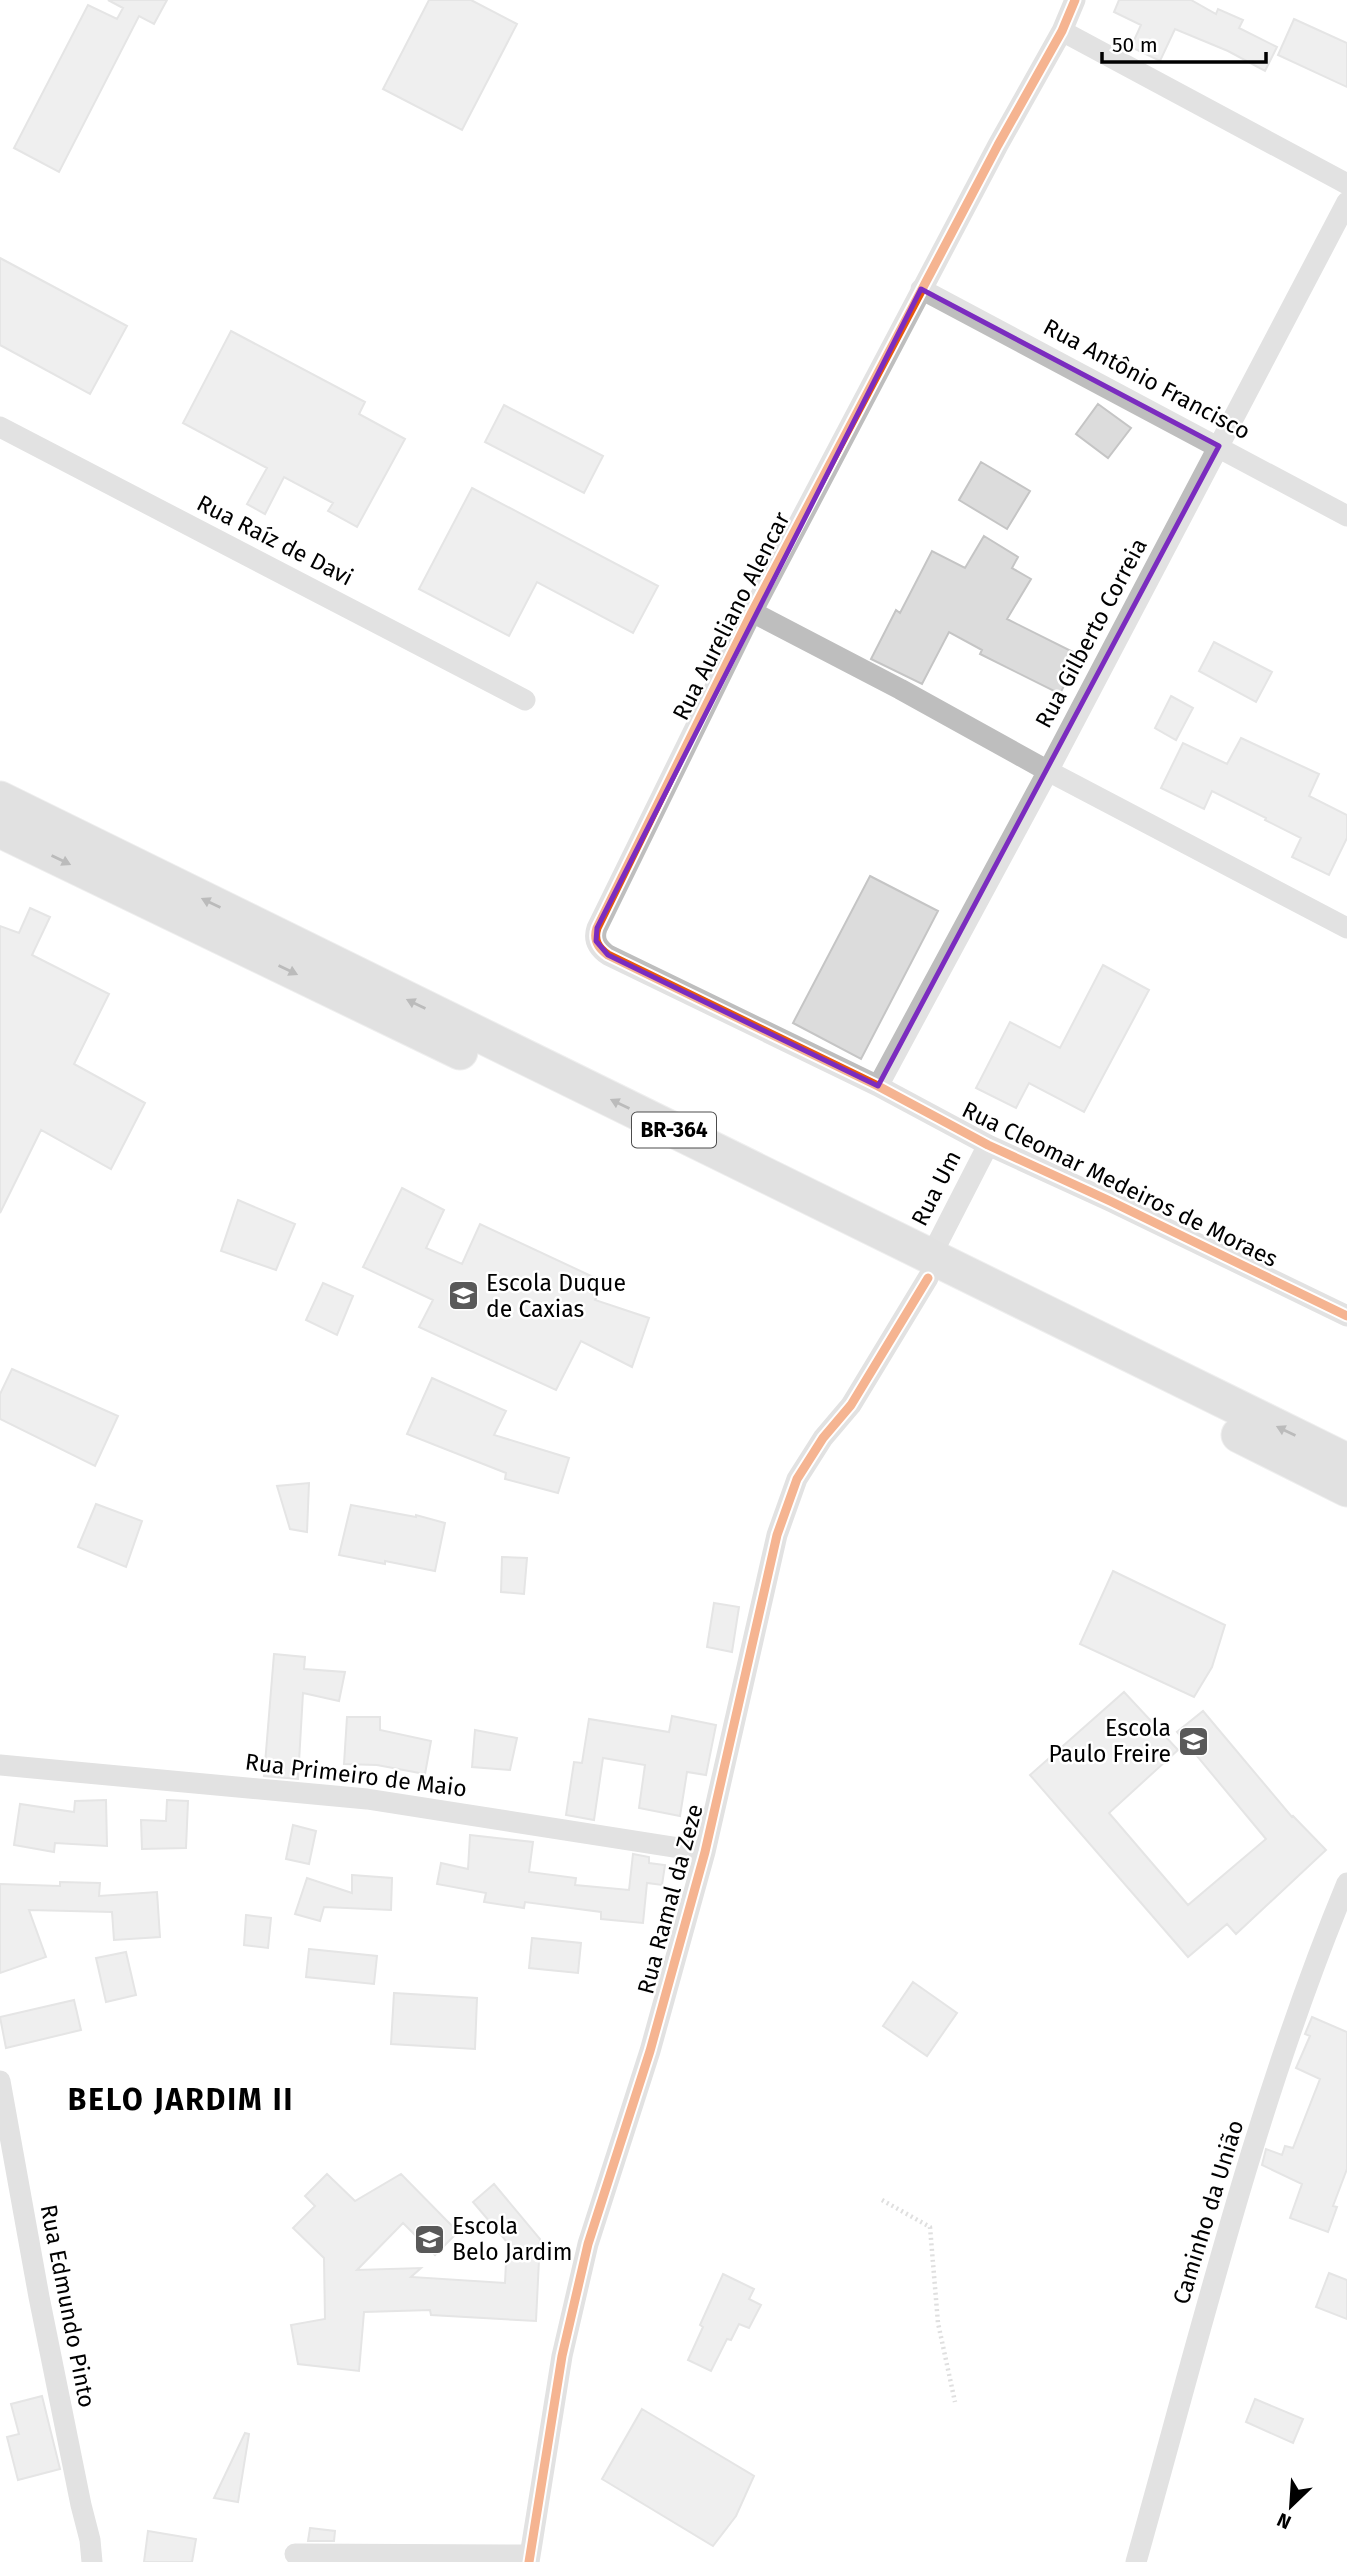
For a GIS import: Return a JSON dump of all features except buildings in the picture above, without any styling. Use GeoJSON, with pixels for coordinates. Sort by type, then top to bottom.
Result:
{"type":"FeatureCollection","features":[{"type":"Feature","properties":{"kind":"highway","name":"BR-364"},"geometry":{"type":"LineString","coordinates":[[0,799],[929,1267],[1347,1489]]}},
{"type":"Feature","properties":{"kind":"highway","name":"BR-364"},"geometry":{"type":"LineString","coordinates":[[0,830],[1347,1461]]}},
{"type":"Feature","properties":{"kind":"street","name":"Rua Aureliano Alencar"},"geometry":{"type":"LineString","coordinates":[[878,1086],[608,955],[596,942],[597,928],[752,612],[921,289],[1062,31],[1075,0]]}},
{"type":"Feature","properties":{"kind":"street"},"geometry":{"type":"LineString","coordinates":[[1062,31],[1347,184]]}},
{"type":"Feature","properties":{"kind":"street","name":"Rua Gilberto Correia"},"geometry":{"type":"LineString","coordinates":[[878,1086],[1048,771],[1347,202]]}},
{"type":"Feature","properties":{"kind":"street","name":"Rua Antônio Francisco"},"geometry":{"type":"LineString","coordinates":[[921,289],[1347,516]]}},
{"type":"Feature","properties":{"kind":"street","name":"Rua Raíz de Davi"},"geometry":{"type":"LineString","coordinates":[[0,427],[525,699]]}},
{"type":"Feature","properties":{"kind":"street","name":"Rua Aureliano Alencar"},"geometry":{"type":"LineString","coordinates":[[752,612],[901,689],[1048,771],[1346,926]]}},
{"type":"Feature","properties":{"kind":"street","name":"Rua Cleomar Medeiros de Moraes"},"geometry":{"type":"LineString","coordinates":[[878,1086],[988,1145],[1347,1316]]}},
{"type":"Feature","properties":{"kind":"street","name":"Rua Um"},"geometry":{"type":"LineString","coordinates":[[929,1267],[988,1145]]}},
{"type":"Feature","properties":{"kind":"street","name":"Rua Ramal da Zeze"},"geometry":{"type":"LineString","coordinates":[[530,2559],[562,2356],[588,2244],[650,2051],[705,1852],[774,1547],[786,1505],[797,1479],[816,1448],[851,1405],[929,1267]]}},
{"type":"Feature","properties":{"kind":"street","name":"Rua Primeiro de Maio"},"geometry":{"type":"LineString","coordinates":[[0,1765],[368,1799],[705,1852]]}},
{"type":"Feature","properties":{"kind":"street","name":"Caminho da União"},"geometry":{"type":"LineString","coordinates":[[1136,2562],[1242,2187],[1282,2060],[1338,1931],[1347,1883]]}},
{"type":"Feature","properties":{"kind":"street","name":"Rua Edmundo Pinto"},"geometry":{"type":"LineString","coordinates":[[0,2081],[39,2297],[80,2505],[90,2540],[92,2562]]}},
{"type":"Feature","properties":{"kind":"street"},"geometry":{"type":"LineString","coordinates":[[295,2554],[530,2559]]}},
{"type":"Feature","properties":{"kind":"path"},"geometry":{"type":"LineString","coordinates":[[882,2200],[930,2227],[938,2323],[955,2402]]}},
{"type":"Feature","properties":{"kind":"highlighted area"},"geometry":{"type":"Polygon","coordinates":[[[921,289],[1219,446],[878,1086],[608,955],[596,941],[597,928],[921,289]]]}},
{"type":"Feature","properties":{"kind":"cycle path"},"geometry":{"type":"LineString","coordinates":[[1075,0],[1062,31],[998,145],[752,612],[597,928],[596,940],[608,955],[878,1086],[988,1145],[1347,1316]]}},
{"type":"Feature","properties":{"kind":"cycle path"},"geometry":{"type":"LineString","coordinates":[[529,2562],[562,2356],[588,2244],[650,2051],[705,1852],[777,1535],[797,1479],[823,1438],[851,1405],[928,1278]]}},
{"type":"Feature","properties":{"kind":"place","name":"Escola Duque de Caxias"},"geometry":{"type":"Point","coordinates":[463,1296]}},
{"type":"Feature","properties":{"kind":"place","name":"Escola Paulo Freire"},"geometry":{"type":"Point","coordinates":[1194,1741]}},
{"type":"Feature","properties":{"kind":"place","name":"Escola Belo Jardim"},"geometry":{"type":"Point","coordinates":[429,2239]}},
{"type":"Feature","properties":{"kind":"district","name":"BELO JARDIM II"},"geometry":{"type":"Point","coordinates":[181,2100]}}]}
